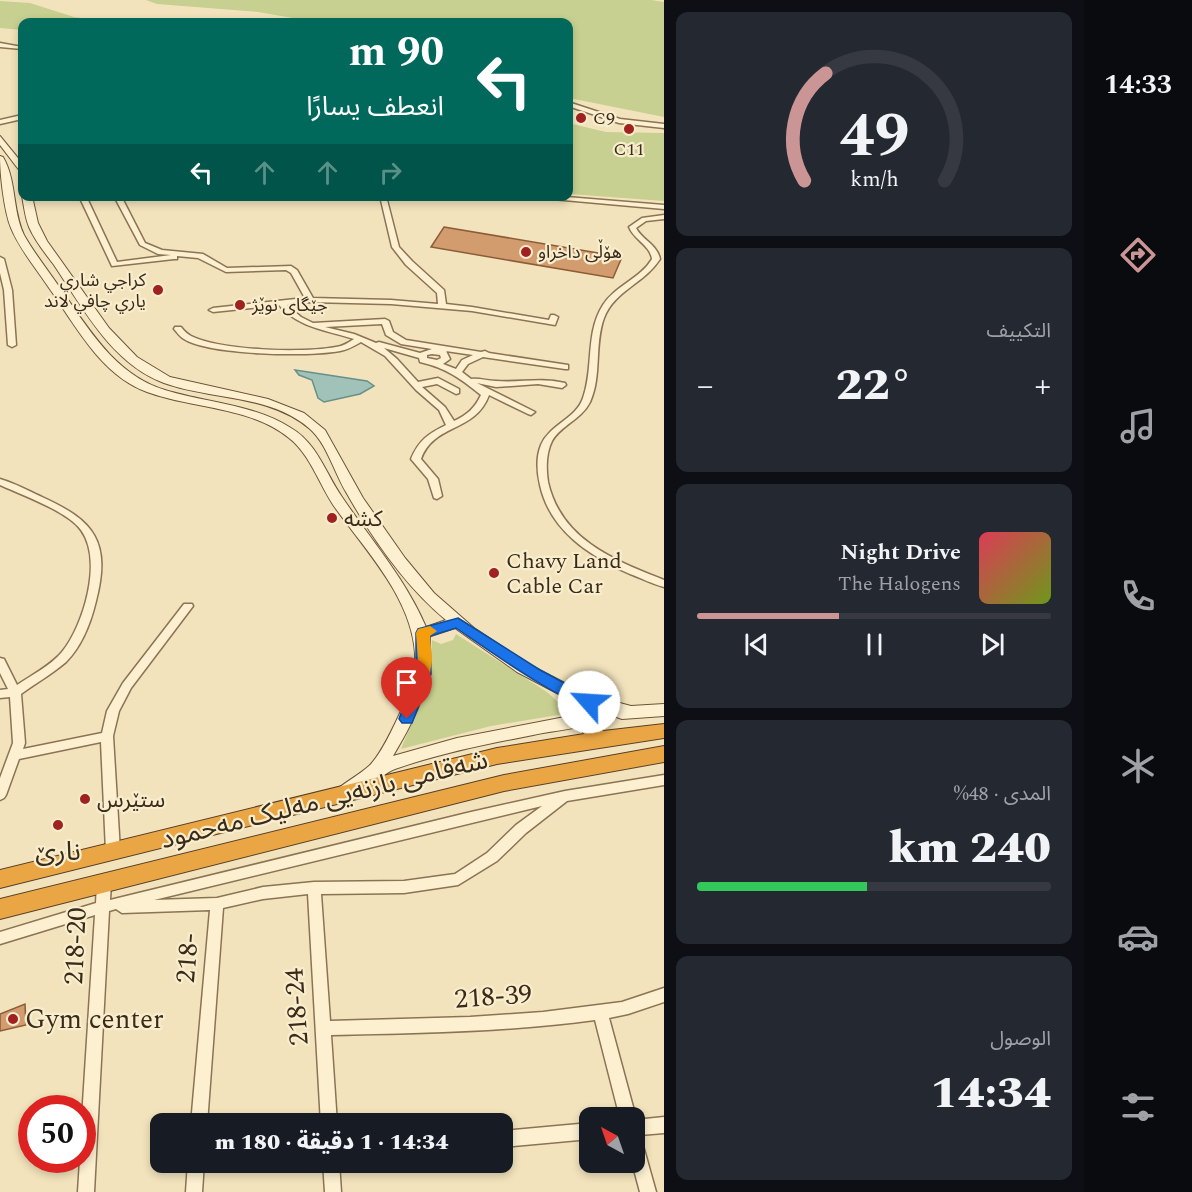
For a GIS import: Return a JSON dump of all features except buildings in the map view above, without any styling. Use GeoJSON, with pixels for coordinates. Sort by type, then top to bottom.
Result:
{"type":"FeatureCollection","features":[{"type":"Feature","properties":{"kind":"highway"},"geometry":{"type":"LineString","coordinates":[[587,719],[597,739]]}},
{"type":"Feature","properties":{"kind":"highway","name":"شەقامی بازنەیی مەلیک مەحمود"},"geometry":{"type":"LineString","coordinates":[[0,879],[497,756],[597,739],[664,731]]}},
{"type":"Feature","properties":{"kind":"highway","name":"شەقامی بازنەیی مەلیک مەحمود"},"geometry":{"type":"LineString","coordinates":[[0,909],[504,783],[664,754]]}},
{"type":"Feature","properties":{"kind":"main road"},"geometry":{"type":"LineString","coordinates":[[0,139],[18,163]]}},
{"type":"Feature","properties":{"kind":"main road"},"geometry":{"type":"LineString","coordinates":[[1,164],[9,177],[16,229],[66,304],[114,367],[133,382],[155,393],[241,411],[296,436],[307,448],[328,488],[409,602],[423,633],[425,659],[420,687],[400,731],[377,770]]}},
{"type":"Feature","properties":{"kind":"main road"},"geometry":{"type":"LineString","coordinates":[[28,201],[36,231],[110,337],[141,366],[164,379],[296,414],[317,429],[355,497],[428,596],[458,622],[535,674],[571,694],[606,709],[630,712]]}},
{"type":"Feature","properties":{"kind":"main road"},"geometry":{"type":"LineString","coordinates":[[423,633],[458,622]]}},
{"type":"Feature","properties":{"kind":"main road"},"geometry":{"type":"LineString","coordinates":[[346,792],[377,770],[457,744],[587,719],[630,712],[664,710]]}},
{"type":"Feature","properties":{"kind":"street"},"geometry":{"type":"LineString","coordinates":[[0,45],[18,47]]}},
{"type":"Feature","properties":{"kind":"street"},"geometry":{"type":"LineString","coordinates":[[573,106],[614,120],[664,126]]}},
{"type":"Feature","properties":{"kind":"street"},"geometry":{"type":"LineString","coordinates":[[0,122],[18,118]]}},
{"type":"Feature","properties":{"kind":"street"},"geometry":{"type":"LineString","coordinates":[[573,200],[664,207]]}},
{"type":"Feature","properties":{"kind":"street"},"geometry":{"type":"LineString","coordinates":[[84,201],[116,264],[192,254]]}},
{"type":"Feature","properties":{"kind":"street"},"geometry":{"type":"LineString","coordinates":[[120,201],[142,244],[161,252],[192,254],[226,270],[288,268],[294,272],[310,300]]}},
{"type":"Feature","properties":{"kind":"street"},"geometry":{"type":"LineString","coordinates":[[384,201],[396,247],[409,263],[441,292],[442,306]]}},
{"type":"Feature","properties":{"kind":"street"},"geometry":{"type":"LineString","coordinates":[[664,217],[644,219],[632,227],[635,235],[654,251],[656,259],[648,271],[616,295],[605,307],[595,336],[587,400],[580,411],[555,431],[548,441],[543,472],[548,502],[565,528],[582,542],[615,562],[664,584]]}},
{"type":"Feature","properties":{"kind":"street"},"geometry":{"type":"LineString","coordinates":[[0,259],[8,290],[12,345]]}},
{"type":"Feature","properties":{"kind":"street"},"geometry":{"type":"LineString","coordinates":[[213,310],[310,300],[442,306],[552,323],[554,317]]}},
{"type":"Feature","properties":{"kind":"street"},"geometry":{"type":"LineString","coordinates":[[280,303],[294,318],[422,356],[426,362],[458,372],[481,388],[531,412]]}},
{"type":"Feature","properties":{"kind":"street"},"geometry":{"type":"LineString","coordinates":[[313,324],[386,321],[389,333],[400,340],[566,367]]}},
{"type":"Feature","properties":{"kind":"street"},"geometry":{"type":"LineString","coordinates":[[178,329],[184,337],[201,342],[267,352],[334,350],[362,339]]}},
{"type":"Feature","properties":{"kind":"street"},"geometry":{"type":"LineString","coordinates":[[362,339],[393,357],[417,385],[443,408],[451,426]]}},
{"type":"Feature","properties":{"kind":"street"},"geometry":{"type":"LineString","coordinates":[[422,356],[432,351],[445,355],[444,361],[436,364]]}},
{"type":"Feature","properties":{"kind":"street"},"geometry":{"type":"LineString","coordinates":[[458,372],[463,364],[485,353]]}},
{"type":"Feature","properties":{"kind":"street"},"geometry":{"type":"LineString","coordinates":[[472,381],[482,380],[502,384],[537,380],[562,385]]}},
{"type":"Feature","properties":{"kind":"street"},"geometry":{"type":"LineString","coordinates":[[417,385],[438,381],[456,390]]}},
{"type":"Feature","properties":{"kind":"street"},"geometry":{"type":"LineString","coordinates":[[437,496],[433,479],[418,462],[417,454],[427,440],[471,415],[480,406],[485,394],[481,388]]}},
{"type":"Feature","properties":{"kind":"street"},"geometry":{"type":"LineString","coordinates":[[0,482],[70,516],[84,526],[94,542],[96,575],[83,626],[66,654],[15,692],[0,694]]}},
{"type":"Feature","properties":{"kind":"street"},"geometry":{"type":"LineString","coordinates":[[113,850],[107,736],[113,711],[127,686],[188,606]]}},
{"type":"Feature","properties":{"kind":"street"},"geometry":{"type":"LineString","coordinates":[[0,662],[15,692],[19,743],[0,795]]}},
{"type":"Feature","properties":{"kind":"street"},"geometry":{"type":"LineString","coordinates":[[15,755],[107,736]]}},
{"type":"Feature","properties":{"kind":"street"},"geometry":{"type":"LineString","coordinates":[[0,938],[103,907],[565,796],[664,780]]}},
{"type":"Feature","properties":{"kind":"street"},"geometry":{"type":"LineString","coordinates":[[103,907],[217,904],[263,893],[314,888],[404,887],[458,879],[492,857],[521,829],[565,796]]}},
{"type":"Feature","properties":{"kind":"street","name":"218-20"},"geometry":{"type":"LineString","coordinates":[[86,1192],[104,883]]}},
{"type":"Feature","properties":{"kind":"street","name":"218-24"},"geometry":{"type":"LineString","coordinates":[[314,888],[328,1113]]}},
{"type":"Feature","properties":{"kind":"street","name":"218-"},"geometry":{"type":"LineString","coordinates":[[200,1113],[217,904]]}},
{"type":"Feature","properties":{"kind":"street","name":"218-39"},"geometry":{"type":"LineString","coordinates":[[323,1028],[468,1025],[620,1010],[664,995]]}},
{"type":"Feature","properties":{"kind":"street"},"geometry":{"type":"LineString","coordinates":[[600,1012],[625,1107]]}},
{"type":"Feature","properties":{"kind":"street"},"geometry":{"type":"LineString","coordinates":[[645,1127],[664,1125]]}},
{"type":"Feature","properties":{"kind":"street"},"geometry":{"type":"LineString","coordinates":[[513,1138],[579,1132]]}},
{"type":"Feature","properties":{"kind":"street"},"geometry":{"type":"LineString","coordinates":[[194,1192],[195,1173]]}},
{"type":"Feature","properties":{"kind":"street"},"geometry":{"type":"LineString","coordinates":[[332,1173],[333,1192]]}},
{"type":"Feature","properties":{"kind":"street"},"geometry":{"type":"LineString","coordinates":[[643,1173],[648,1192]]}},
{"type":"Feature","properties":{"kind":"green space"},"geometry":{"type":"Polygon","coordinates":[[[146,0],[651,0],[664,2],[664,117],[573,99],[573,18],[293,18],[258,12],[157,4],[146,0]]]}},
{"type":"Feature","properties":{"kind":"green space"},"geometry":{"type":"Polygon","coordinates":[[[0,1],[30,3],[81,18],[18,18],[18,30],[0,28],[0,1]]]}},
{"type":"Feature","properties":{"kind":"green space"},"geometry":{"type":"Polygon","coordinates":[[[573,124],[606,132],[664,133],[664,201],[573,194],[573,124]]]}},
{"type":"Feature","properties":{"kind":"green space"},"geometry":{"type":"Polygon","coordinates":[[[456,634],[547,692],[570,713],[491,726],[401,749],[430,676],[432,640],[441,644],[453,640],[456,634]]]}},
{"type":"Feature","properties":{"kind":"water"},"geometry":{"type":"Polygon","coordinates":[[[295,370],[367,381],[374,386],[360,394],[324,402],[318,398],[312,380],[299,375],[295,370]]]}},
{"type":"Feature","properties":{"kind":"slow traffic"},"geometry":{"type":"LineString","coordinates":[[422,681],[425,659],[423,633],[430,631]]}},
{"type":"Feature","properties":{"kind":"place","name":"C9"},"geometry":{"type":"Point","coordinates":[581,118]}},
{"type":"Feature","properties":{"kind":"place","name":"C11"},"geometry":{"type":"Point","coordinates":[629,129]}},
{"type":"Feature","properties":{"kind":"place","name":"هۆڵی داخراو"},"geometry":{"type":"Point","coordinates":[526,252]}},
{"type":"Feature","properties":{"kind":"place","name":"كراجي شاري ياري چافي لاند"},"geometry":{"type":"Point","coordinates":[158,290]}},
{"type":"Feature","properties":{"kind":"place","name":"جێگای نوێژ"},"geometry":{"type":"Point","coordinates":[240,305]}},
{"type":"Feature","properties":{"kind":"place","name":"كشه"},"geometry":{"type":"Point","coordinates":[332,518]}},
{"type":"Feature","properties":{"kind":"place","name":"Chavy Land Cable Car"},"geometry":{"type":"Point","coordinates":[494,573]}},
{"type":"Feature","properties":{"kind":"place","name":"ستێرس"},"geometry":{"type":"Point","coordinates":[85,799]}},
{"type":"Feature","properties":{"kind":"place","name":"نارێ"},"geometry":{"type":"Point","coordinates":[58,825]}},
{"type":"Feature","properties":{"kind":"place","name":"Gym center"},"geometry":{"type":"Point","coordinates":[13,1019]}},
{"type":"Feature","properties":{"kind":"route"},"geometry":{"type":"LineString","coordinates":[[407,719],[424,674],[423,633],[458,622],[535,674],[589,702]]}}]}
